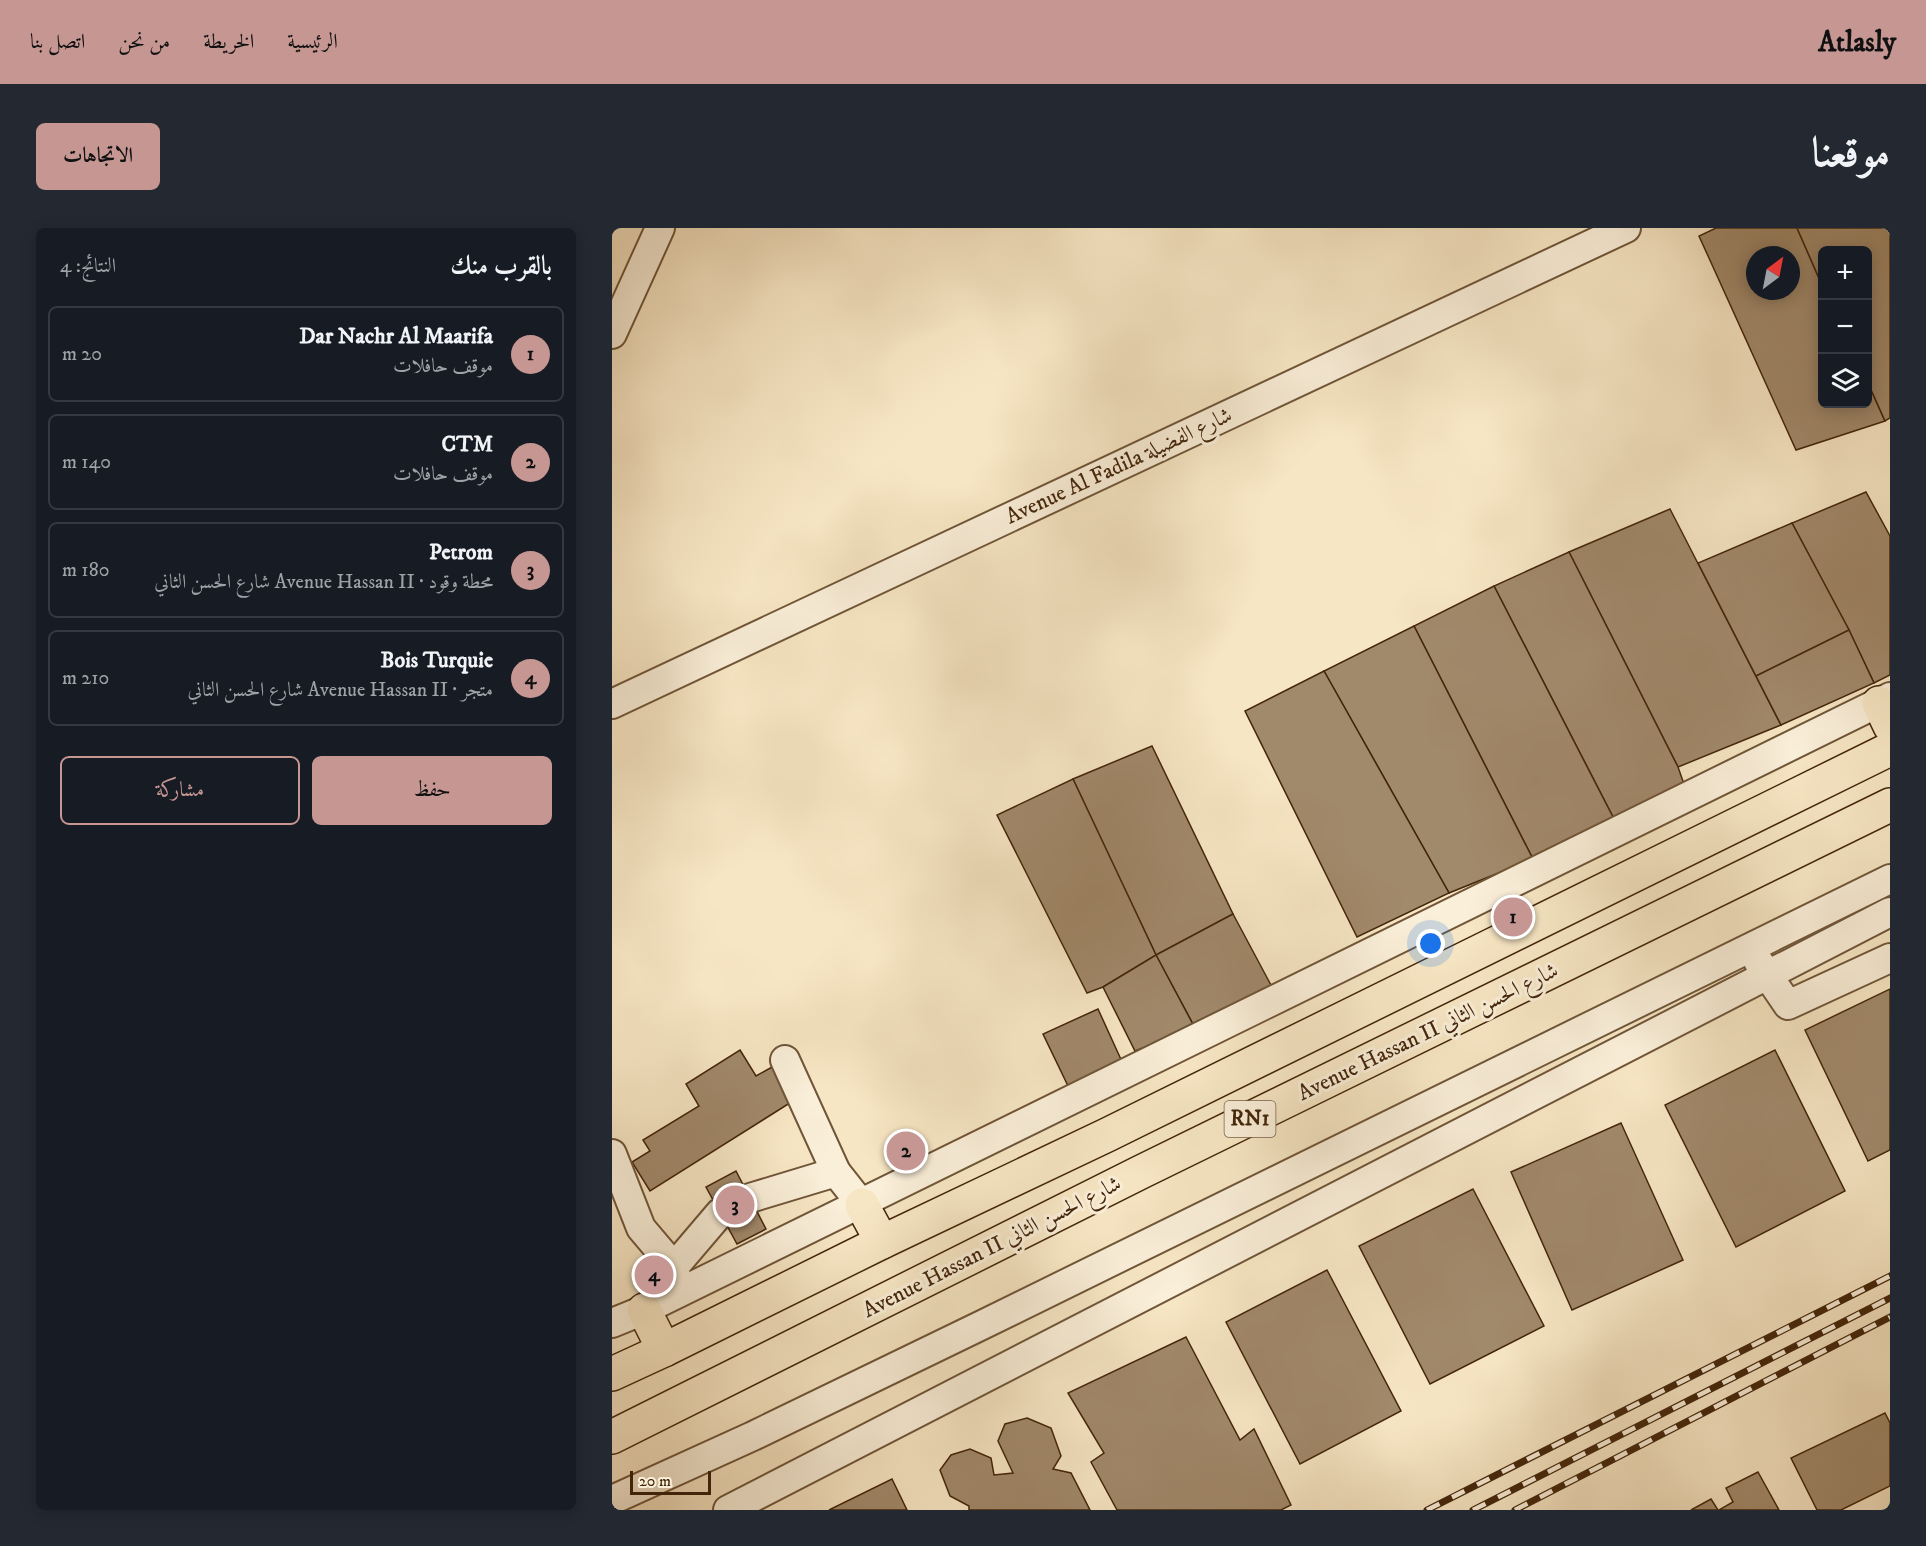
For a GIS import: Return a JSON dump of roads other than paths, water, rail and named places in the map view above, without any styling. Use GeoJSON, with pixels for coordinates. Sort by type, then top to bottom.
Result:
{"type":"FeatureCollection","features":[{"type":"Feature","properties":{"kind":"main road","name":"RN1"},"geometry":{"type":"LineString","coordinates":[[612,1374],[1118,1130],[1890,749]]}},
{"type":"Feature","properties":{"kind":"main road","name":"Avenue Hassan II شارع الحسن الثاني"},"geometry":{"type":"LineString","coordinates":[[612,1437],[1184,1151],[1890,805]]}},
{"type":"Feature","properties":{"kind":"main road"},"geometry":{"type":"LineString","coordinates":[[862,1205],[882,1242]]}},
{"type":"Feature","properties":{"kind":"main road"},"geometry":{"type":"LineString","coordinates":[[644,1310],[664,1350]]}},
{"type":"Feature","properties":{"kind":"street"},"geometry":{"type":"LineString","coordinates":[[612,334],[660,228]]}},
{"type":"Feature","properties":{"kind":"street","name":"Avenue Al Fadila شارع الفضيلة"},"geometry":{"type":"LineString","coordinates":[[612,704],[1626,228]]}},
{"type":"Feature","properties":{"kind":"street"},"geometry":{"type":"LineString","coordinates":[[677,1280],[862,1205],[1886,709]]}},
{"type":"Feature","properties":{"kind":"street"},"geometry":{"type":"LineString","coordinates":[[612,1500],[836,1396],[1750,949],[1888,895]]}},
{"type":"Feature","properties":{"kind":"street"},"geometry":{"type":"LineString","coordinates":[[728,1510],[1768,975],[1888,895]]}},
{"type":"Feature","properties":{"kind":"street"},"geometry":{"type":"LineString","coordinates":[[1750,949],[1788,1005],[1890,958]]}},
{"type":"Feature","properties":{"kind":"street"},"geometry":{"type":"LineString","coordinates":[[785,1060],[837,1172],[862,1205]]}},
{"type":"Feature","properties":{"kind":"street"},"geometry":{"type":"LineString","coordinates":[[612,1154],[641,1228],[677,1280]]}},
{"type":"Feature","properties":{"kind":"street"},"geometry":{"type":"LineString","coordinates":[[750,1198],[837,1172]]}},
{"type":"Feature","properties":{"kind":"street"},"geometry":{"type":"LineString","coordinates":[[612,1323],[644,1310],[677,1280],[720,1213]]}},
{"type":"Feature","properties":{"kind":"railway"},"geometry":{"type":"LineString","coordinates":[[1427,1510],[1890,1276]]}},
{"type":"Feature","properties":{"kind":"railway"},"geometry":{"type":"LineString","coordinates":[[1473,1510],[1890,1298]]}},
{"type":"Feature","properties":{"kind":"railway"},"geometry":{"type":"LineString","coordinates":[[1515,1510],[1890,1317]]}},
{"type":"Feature","properties":{"kind":"place","name":"Dar Nachr Al Maarifa"},"geometry":{"type":"Point","coordinates":[1513,917]}},
{"type":"Feature","properties":{"kind":"place","name":"CTM"},"geometry":{"type":"Point","coordinates":[906,1151]}},
{"type":"Feature","properties":{"kind":"place","name":"Petrom"},"geometry":{"type":"Point","coordinates":[735,1205]}},
{"type":"Feature","properties":{"kind":"place","name":"Bois Turquie"},"geometry":{"type":"Point","coordinates":[654,1275]}}]}
